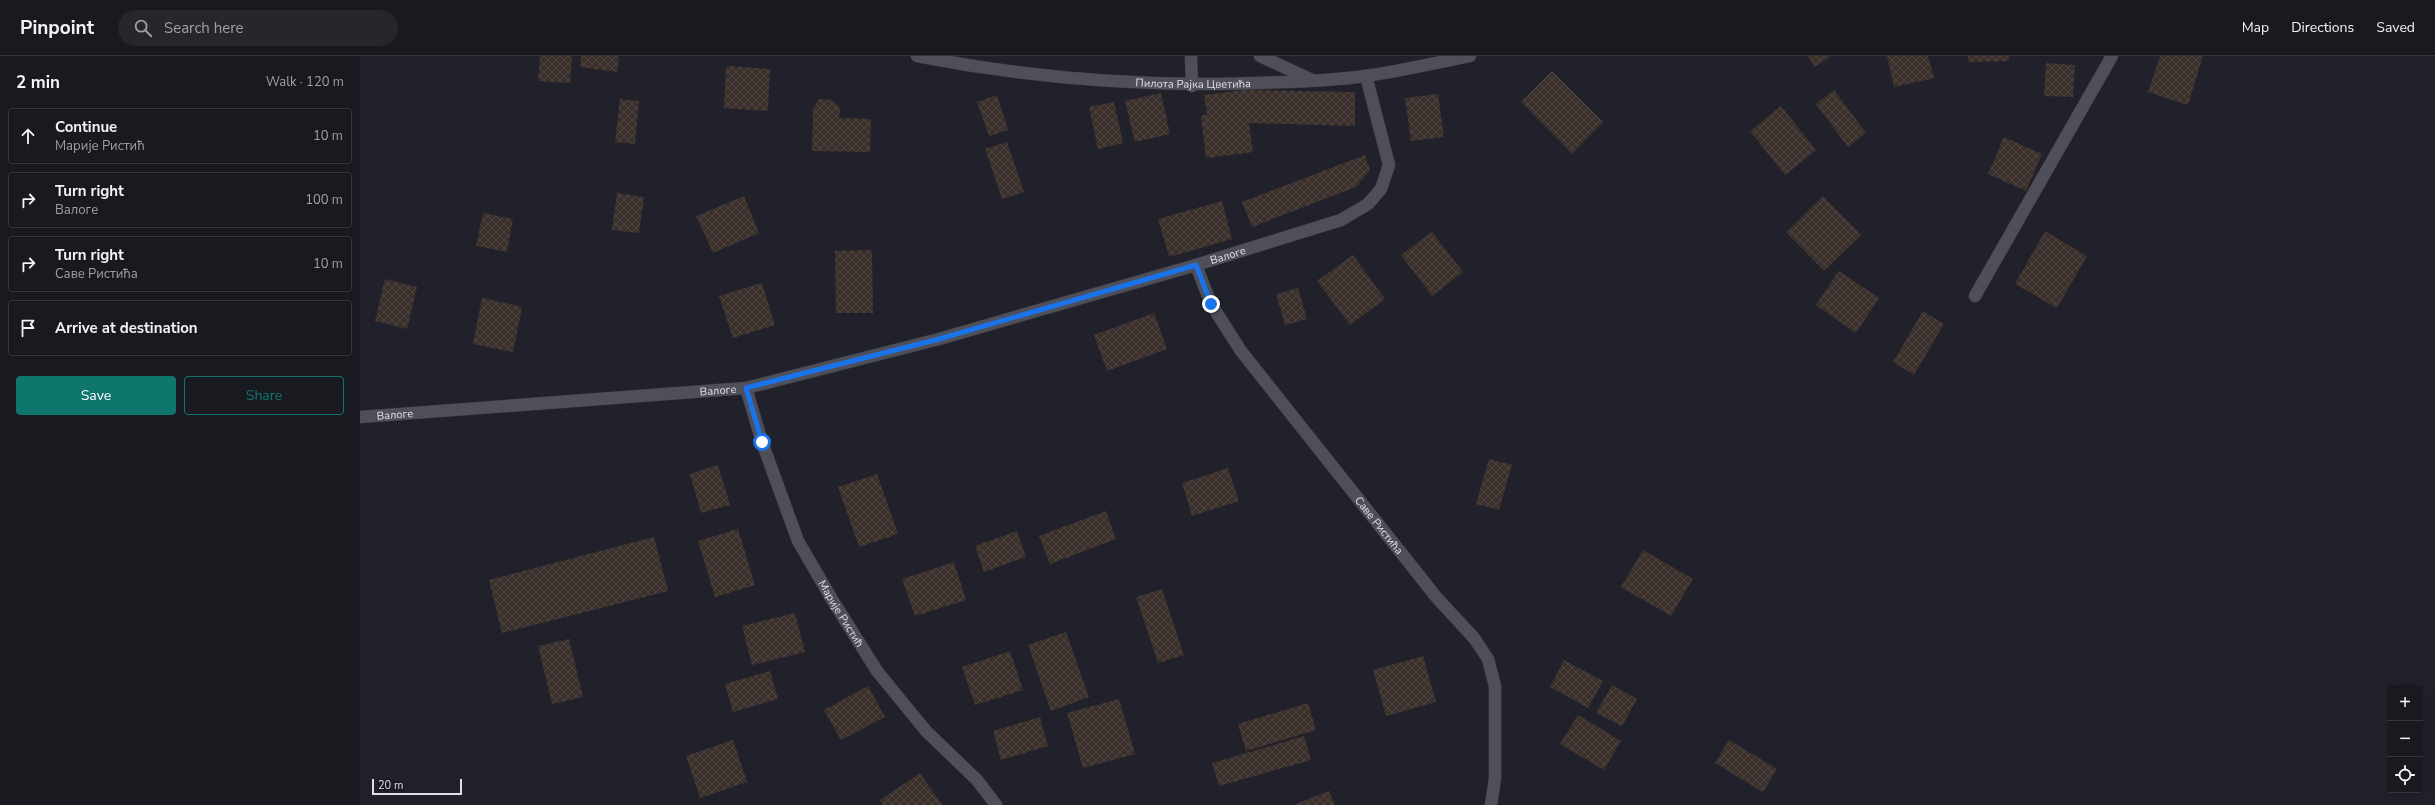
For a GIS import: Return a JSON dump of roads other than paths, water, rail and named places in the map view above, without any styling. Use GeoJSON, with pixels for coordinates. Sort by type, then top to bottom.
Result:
{"type":"FeatureCollection","features":[{"type":"Feature","properties":{"kind":"street","name":"Пилота Рајка Цветића"},"geometry":{"type":"LineString","coordinates":[[917,56],[957,64],[1062,78],[1192,86],[1315,81],[1366,76],[1470,56]]}},
{"type":"Feature","properties":{"kind":"street"},"geometry":{"type":"LineString","coordinates":[[1191,56],[1192,86]]}},
{"type":"Feature","properties":{"kind":"street"},"geometry":{"type":"LineString","coordinates":[[1260,56],[1315,81]]}},
{"type":"Feature","properties":{"kind":"street"},"geometry":{"type":"LineString","coordinates":[[1975,296],[2112,56]]}},
{"type":"Feature","properties":{"kind":"street","name":"Валоге"},"geometry":{"type":"LineString","coordinates":[[360,417],[746,388],[939,339],[1196,265],[1341,220],[1368,204],[1381,189],[1388,165],[1366,76]]}},
{"type":"Feature","properties":{"kind":"street","name":"Саве Ристића"},"geometry":{"type":"LineString","coordinates":[[1196,265],[1211,304],[1241,351],[1437,598],[1474,638],[1488,659],[1495,686],[1495,779],[1491,805]]}},
{"type":"Feature","properties":{"kind":"street","name":"Марије Ристић"},"geometry":{"type":"LineString","coordinates":[[746,388],[762,442],[798,541],[833,601],[877,671],[926,730],[976,780],[996,805]]}}]}
